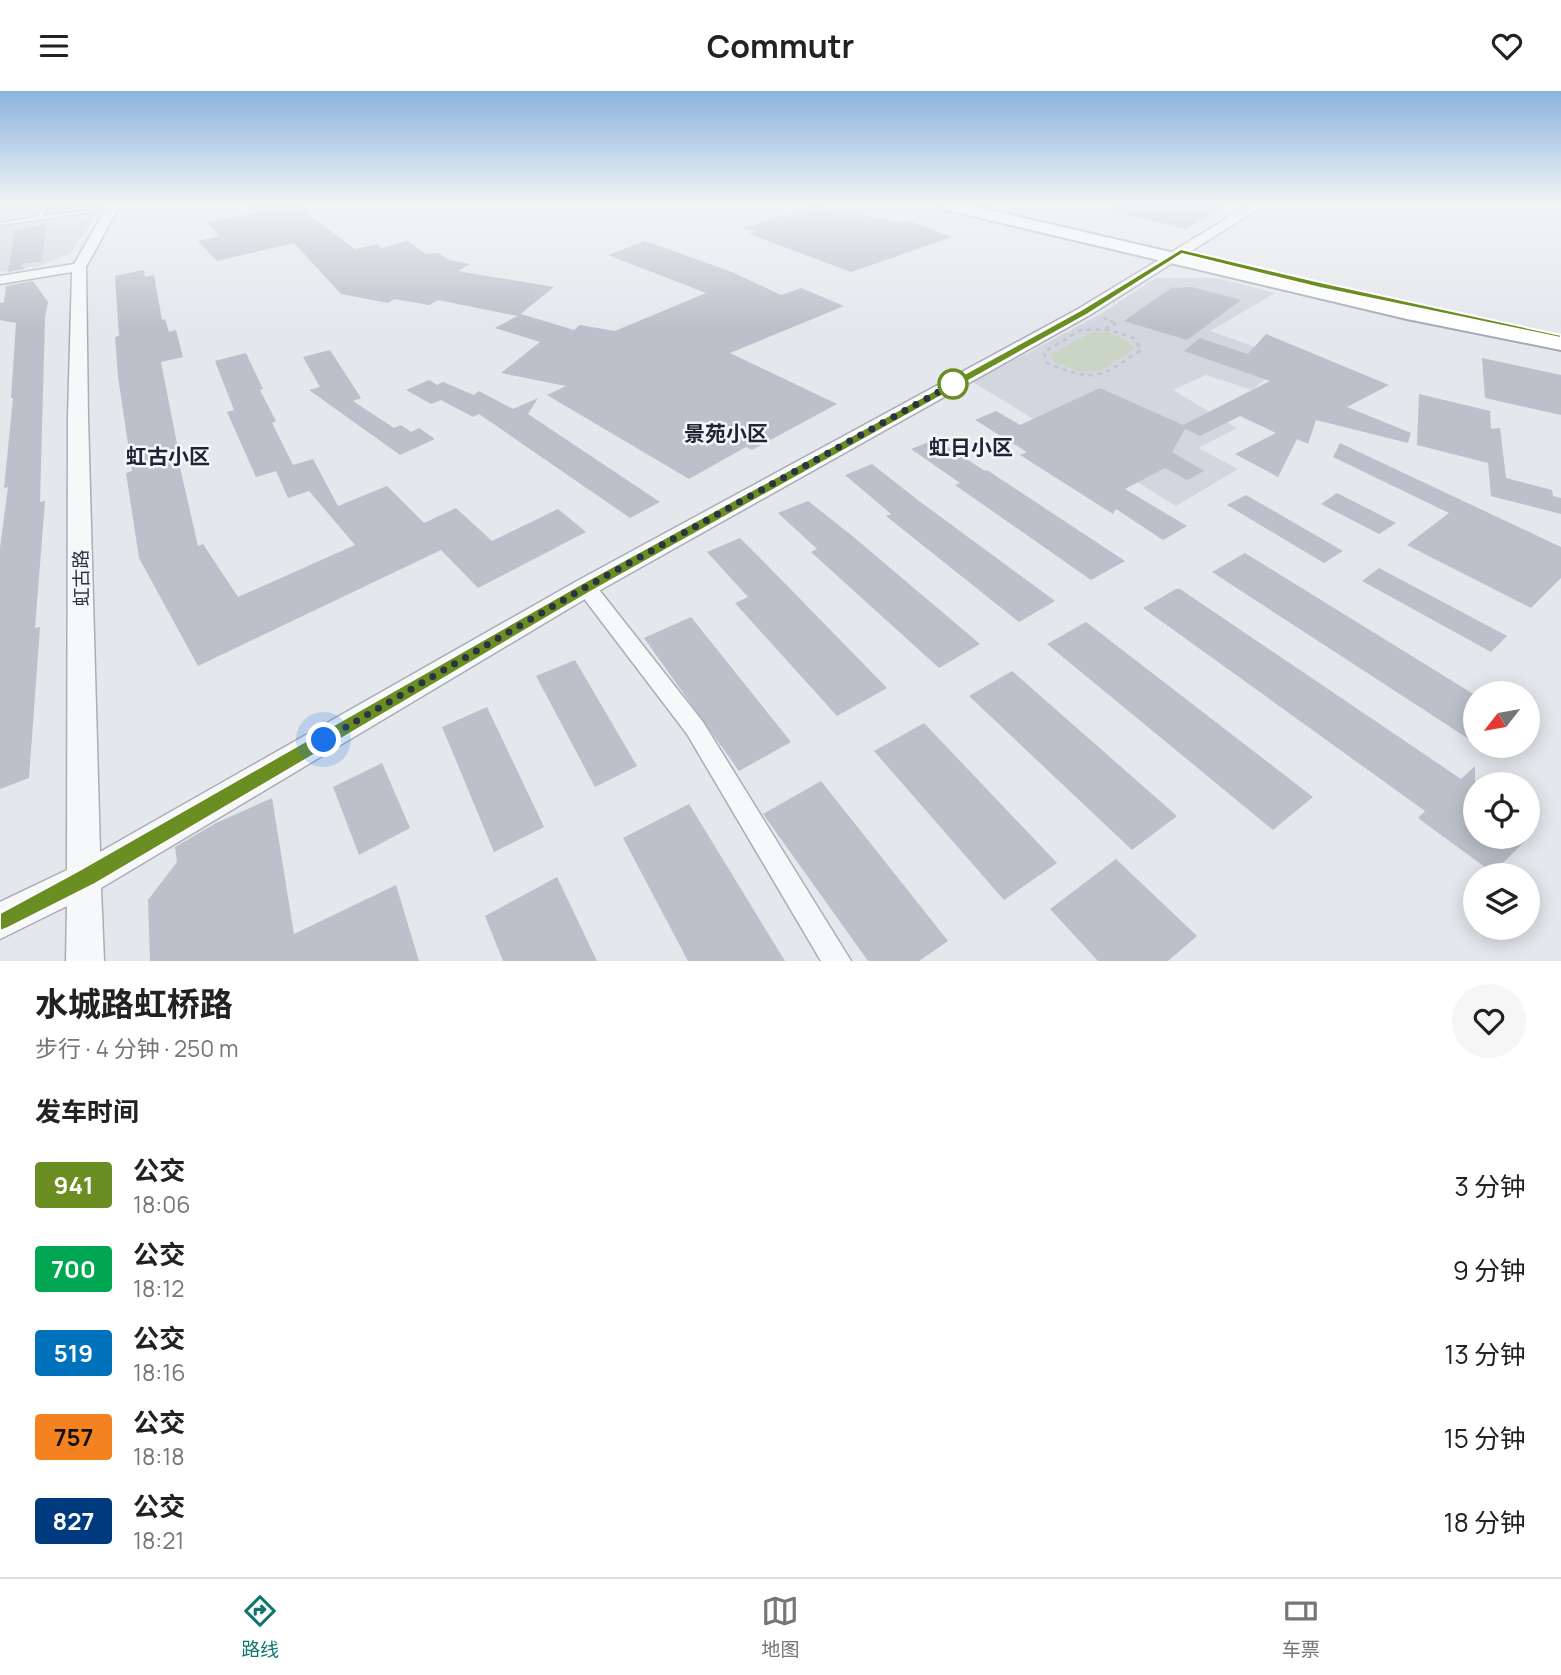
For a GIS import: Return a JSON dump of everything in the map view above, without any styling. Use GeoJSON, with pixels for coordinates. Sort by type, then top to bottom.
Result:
{"type":"FeatureCollection","features":[{"type":"Feature","properties":{"kind":"main road"},"geometry":{"type":"LineString","coordinates":[[1138,246],[1561,335]]}},
{"type":"Feature","properties":{"kind":"main road"},"geometry":{"type":"LineString","coordinates":[[1141,246],[1376,307],[1561,344]]}},
{"type":"Feature","properties":{"kind":"street","name":"虹古路"},"geometry":{"type":"LineString","coordinates":[[85,961],[78,417],[79,267],[91,246]]}},
{"type":"Feature","properties":{"kind":"street"},"geometry":{"type":"LineString","coordinates":[[0,921],[86,878],[586,587],[1084,312],[1190,246]]}},
{"type":"Feature","properties":{"kind":"street"},"geometry":{"type":"LineString","coordinates":[[0,280],[79,267]]}},
{"type":"Feature","properties":{"kind":"street"},"geometry":{"type":"LineString","coordinates":[[586,587],[695,728],[837,961]]}},
{"type":"Feature","properties":{"kind":"path"},"geometry":{"type":"LineString","coordinates":[[1105,329],[1134,338],[1141,350],[1104,375],[1078,377],[1047,363],[1044,352],[1082,330],[1105,329]]}},
{"type":"Feature","properties":{"kind":"shaded area"},"geometry":{"type":"Polygon","coordinates":[[[0,246],[76,246],[70,254],[38,266],[0,272],[0,246]]]}},
{"type":"Feature","properties":{"kind":"shaded area"},"geometry":{"type":"Polygon","coordinates":[[[1155,278],[1216,278],[1275,293],[1210,331],[1289,359],[1252,390],[1206,375],[1173,390],[1237,428],[1198,448],[1238,469],[1176,506],[973,382],[1101,314],[1155,278]]]}},
{"type":"Feature","properties":{"kind":"green space"},"geometry":{"type":"Polygon","coordinates":[[[1107,332],[1126,340],[1135,348],[1097,371],[1080,371],[1054,362],[1051,354],[1091,333],[1107,332]]]}},
{"type":"Feature","properties":{"kind":"building"},"geometry":{"type":"Polygon","coordinates":[[[12,246],[44,246],[42,261],[21,264],[24,269],[8,272],[12,246]]]}},
{"type":"Feature","properties":{"kind":"building"},"geometry":{"type":"Polygon","coordinates":[[[202,246],[283,246],[217,261],[202,246]]]}},
{"type":"Feature","properties":{"kind":"building"},"geometry":{"type":"Polygon","coordinates":[[[296,246],[350,246],[355,249],[370,246],[381,248],[414,246],[426,254],[438,253],[449,260],[470,264],[458,271],[554,287],[518,316],[438,300],[429,305],[394,299],[388,303],[341,294],[296,246]]]}},
{"type":"Feature","properties":{"kind":"building"},"geometry":{"type":"Polygon","coordinates":[[[633,246],[658,246],[732,272],[781,295],[801,288],[844,306],[730,353],[837,404],[752,450],[746,447],[689,479],[547,395],[566,386],[501,373],[540,342],[495,328],[521,314],[574,330],[580,325],[615,331],[706,293],[608,255],[633,246]]]}},
{"type":"Feature","properties":{"kind":"building"},"geometry":{"type":"Polygon","coordinates":[[[780,246],[927,246],[851,272],[780,246]]]}},
{"type":"Feature","properties":{"kind":"building"},"geometry":{"type":"Polygon","coordinates":[[[144,270],[145,277],[154,275],[162,320],[165,319],[169,332],[176,330],[183,357],[161,362],[178,449],[176,450],[198,546],[203,544],[238,597],[355,545],[309,491],[288,498],[276,471],[256,477],[227,412],[234,410],[215,361],[246,353],[263,389],[260,390],[276,421],[272,423],[293,465],[313,459],[338,506],[387,486],[424,523],[456,508],[492,541],[558,509],[586,532],[478,588],[441,550],[198,666],[139,558],[126,473],[132,471],[118,377],[115,337],[119,336],[115,276],[144,270]]]}},
{"type":"Feature","properties":{"kind":"building"},"geometry":{"type":"Polygon","coordinates":[[[33,281],[48,302],[45,317],[40,502],[45,501],[35,628],[40,627],[29,778],[0,789],[0,548],[8,487],[4,488],[13,398],[16,323],[0,320],[0,303],[4,302],[6,286],[33,281]]]}},
{"type":"Feature","properties":{"kind":"building"},"geometry":{"type":"Polygon","coordinates":[[[1192,287],[1241,300],[1187,340],[1124,321],[1171,288],[1192,287]]]}},
{"type":"Feature","properties":{"kind":"building"},"geometry":{"type":"Polygon","coordinates":[[[1266,334],[1389,385],[1347,407],[1411,433],[1408,443],[1316,420],[1308,444],[1297,439],[1278,477],[1235,454],[1276,433],[1240,416],[1200,436],[1185,429],[1172,452],[1204,471],[1187,480],[1165,468],[1125,489],[1187,526],[1163,540],[1116,509],[1113,514],[1020,455],[1027,452],[975,420],[996,411],[1020,425],[1100,388],[1183,425],[1270,381],[1184,351],[1200,338],[1248,354],[1266,334]]]}},
{"type":"Feature","properties":{"kind":"building"},"geometry":{"type":"Polygon","coordinates":[[[330,350],[361,398],[353,401],[394,428],[401,425],[411,432],[419,428],[435,439],[400,455],[309,390],[320,387],[303,357],[330,350]]]}},
{"type":"Feature","properties":{"kind":"building"},"geometry":{"type":"Polygon","coordinates":[[[1482,358],[1561,375],[1561,415],[1485,398],[1482,358]]]}},
{"type":"Feature","properties":{"kind":"building"},"geometry":{"type":"Polygon","coordinates":[[[429,380],[437,385],[443,382],[474,395],[479,391],[513,409],[538,398],[528,414],[660,502],[630,518],[479,414],[473,417],[441,400],[431,404],[406,390],[429,380]]]}},
{"type":"Feature","properties":{"kind":"building"},"geometry":{"type":"Polygon","coordinates":[[[1419,394],[1490,411],[1491,429],[1500,428],[1506,478],[1552,490],[1553,496],[1561,498],[1561,514],[1491,496],[1488,463],[1417,445],[1419,394]]]}},
{"type":"Feature","properties":{"kind":"building"},"geometry":{"type":"Polygon","coordinates":[[[936,439],[1125,561],[1091,580],[955,485],[960,483],[911,449],[936,439]]]}},
{"type":"Feature","properties":{"kind":"building"},"geometry":{"type":"Polygon","coordinates":[[[1340,443],[1561,547],[1561,578],[1531,608],[1407,545],[1449,513],[1333,457],[1340,443]]]}},
{"type":"Feature","properties":{"kind":"building"},"geometry":{"type":"Polygon","coordinates":[[[872,464],[1055,601],[1019,622],[886,516],[891,514],[845,475],[872,464]]]}},
{"type":"Feature","properties":{"kind":"building"},"geometry":{"type":"Polygon","coordinates":[[[1337,493],[1396,523],[1379,534],[1321,504],[1337,493]]]}},
{"type":"Feature","properties":{"kind":"building"},"geometry":{"type":"Polygon","coordinates":[[[1246,495],[1343,551],[1324,563],[1227,505],[1246,495]]]}},
{"type":"Feature","properties":{"kind":"building"},"geometry":{"type":"Polygon","coordinates":[[[808,501],[980,644],[939,668],[811,552],[817,549],[778,513],[808,501]]]}},
{"type":"Feature","properties":{"kind":"building"},"geometry":{"type":"Polygon","coordinates":[[[740,538],[887,688],[837,716],[735,603],[748,597],[707,552],[740,538]]]}},
{"type":"Feature","properties":{"kind":"building"},"geometry":{"type":"Polygon","coordinates":[[[1245,553],[1463,688],[1463,735],[1212,572],[1245,553]]]}},
{"type":"Feature","properties":{"kind":"building"},"geometry":{"type":"Polygon","coordinates":[[[1379,568],[1507,636],[1491,652],[1362,581],[1379,568]]]}},
{"type":"Feature","properties":{"kind":"building"},"geometry":{"type":"Polygon","coordinates":[[[1180,589],[1461,779],[1463,777],[1463,849],[1517,849],[1503,863],[1479,863],[1418,818],[1425,811],[1143,608],[1180,589]]]}},
{"type":"Feature","properties":{"kind":"building"},"geometry":{"type":"Polygon","coordinates":[[[691,617],[791,742],[739,771],[644,638],[691,617]]]}},
{"type":"Feature","properties":{"kind":"building"},"geometry":{"type":"Polygon","coordinates":[[[1086,622],[1313,797],[1273,830],[1047,644],[1086,622]]]}},
{"type":"Feature","properties":{"kind":"building"},"geometry":{"type":"Polygon","coordinates":[[[575,660],[637,766],[595,787],[536,676],[575,660]]]}},
{"type":"Feature","properties":{"kind":"building"},"geometry":{"type":"Polygon","coordinates":[[[1012,671],[1177,816],[1132,850],[969,696],[1012,671]]]}},
{"type":"Feature","properties":{"kind":"building"},"geometry":{"type":"Polygon","coordinates":[[[487,707],[544,827],[494,852],[442,727],[487,707]]]}},
{"type":"Feature","properties":{"kind":"building"},"geometry":{"type":"Polygon","coordinates":[[[924,723],[1057,863],[1004,900],[874,751],[924,723]]]}},
{"type":"Feature","properties":{"kind":"building"},"geometry":{"type":"Polygon","coordinates":[[[382,763],[410,828],[359,855],[333,787],[382,763]]]}},
{"type":"Feature","properties":{"kind":"building"},"geometry":{"type":"Polygon","coordinates":[[[821,781],[948,941],[919,961],[868,961],[763,814],[821,781]]]}},
{"type":"Feature","properties":{"kind":"building"},"geometry":{"type":"Polygon","coordinates":[[[272,798],[294,934],[396,885],[419,961],[150,961],[148,900],[177,862],[175,847],[216,823],[272,798]]]}},
{"type":"Feature","properties":{"kind":"building"},"geometry":{"type":"Polygon","coordinates":[[[689,804],[785,961],[688,961],[623,838],[689,804]]]}},
{"type":"Feature","properties":{"kind":"building"},"geometry":{"type":"Polygon","coordinates":[[[1116,859],[1197,936],[1168,961],[1098,961],[1050,909],[1116,859]]]}},
{"type":"Feature","properties":{"kind":"building"},"geometry":{"type":"Polygon","coordinates":[[[557,877],[597,961],[503,961],[485,916],[557,877]]]}},
{"type":"Feature","properties":{"kind":"bus line","name":"941"},"geometry":{"type":"LineString","coordinates":[[0,921],[86,878],[586,587],[1084,312],[1181,251],[1320,285],[1561,335]]}},
{"type":"Feature","properties":{"kind":"district","name":"景苑小区"},"geometry":{"type":"Point","coordinates":[726,433]}},
{"type":"Feature","properties":{"kind":"district","name":"虹日小区"},"geometry":{"type":"Point","coordinates":[971,447]}},
{"type":"Feature","properties":{"kind":"district","name":"虹古小区"},"geometry":{"type":"Point","coordinates":[168,456]}},
{"type":"Feature","properties":{"kind":"route"},"geometry":{"type":"LineString","coordinates":[[324,740],[586,587],[953,384]]}}]}
